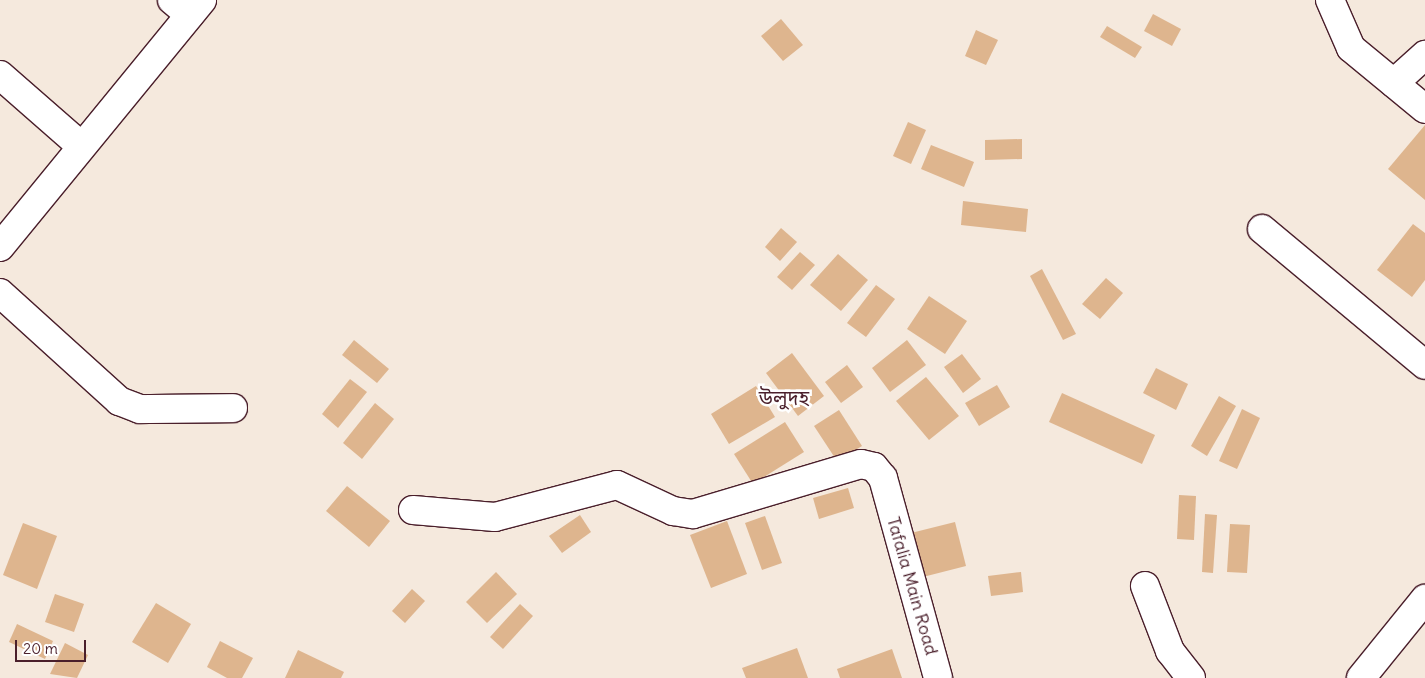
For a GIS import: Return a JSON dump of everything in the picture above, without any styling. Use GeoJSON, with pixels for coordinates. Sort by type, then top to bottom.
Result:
{"type":"FeatureCollection","features":[{"type":"Feature","properties":{"kind":"street"},"geometry":{"type":"LineString","coordinates":[[1330,0],[1351,48],[1425,109]]}},
{"type":"Feature","properties":{"kind":"street"},"geometry":{"type":"LineString","coordinates":[[0,247],[81,146],[188,5]]}},
{"type":"Feature","properties":{"kind":"street"},"geometry":{"type":"LineString","coordinates":[[1394,84],[1425,55]]}},
{"type":"Feature","properties":{"kind":"street"},"geometry":{"type":"LineString","coordinates":[[0,75],[81,146]]}},
{"type":"Feature","properties":{"kind":"street"},"geometry":{"type":"LineString","coordinates":[[1262,229],[1425,365]]}},
{"type":"Feature","properties":{"kind":"street"},"geometry":{"type":"LineString","coordinates":[[0,292],[119,400],[140,409],[233,408]]}},
{"type":"Feature","properties":{"kind":"street","name":"Tafalia Main Road"},"geometry":{"type":"LineString","coordinates":[[413,510],[495,517],[617,485],[673,512],[693,514],[861,464],[874,467],[883,478],[938,678]]}},
{"type":"Feature","properties":{"kind":"street"},"geometry":{"type":"LineString","coordinates":[[1145,586],[1170,651],[1191,678]]}},
{"type":"Feature","properties":{"kind":"street"},"geometry":{"type":"LineString","coordinates":[[1361,678],[1425,599]]}},
{"type":"Feature","properties":{"kind":"building"},"geometry":{"type":"Polygon","coordinates":[[[1153,14],[1181,29],[1172,46],[1144,31],[1153,14]]]}},
{"type":"Feature","properties":{"kind":"building"},"geometry":{"type":"Polygon","coordinates":[[[781,19],[803,45],[783,61],[761,36],[781,19]]]}},
{"type":"Feature","properties":{"kind":"building"},"geometry":{"type":"Polygon","coordinates":[[[1107,26],[1142,47],[1135,58],[1100,37],[1107,26]]]}},
{"type":"Feature","properties":{"kind":"building"},"geometry":{"type":"Polygon","coordinates":[[[976,30],[998,40],[986,65],[965,56],[976,30]]]}},
{"type":"Feature","properties":{"kind":"building"},"geometry":{"type":"Polygon","coordinates":[[[908,122],[926,130],[911,164],[893,156],[908,122]]]}},
{"type":"Feature","properties":{"kind":"building"},"geometry":{"type":"Polygon","coordinates":[[[1425,125],[1425,200],[1388,169],[1425,125]]]}},
{"type":"Feature","properties":{"kind":"building"},"geometry":{"type":"Polygon","coordinates":[[[1022,139],[1022,159],[985,160],[985,140],[1022,139]]]}},
{"type":"Feature","properties":{"kind":"building"},"geometry":{"type":"Polygon","coordinates":[[[931,145],[974,162],[964,187],[921,169],[931,145]]]}},
{"type":"Feature","properties":{"kind":"building"},"geometry":{"type":"Polygon","coordinates":[[[963,201],[1028,209],[1026,232],[961,225],[963,201]]]}},
{"type":"Feature","properties":{"kind":"building"},"geometry":{"type":"Polygon","coordinates":[[[1413,224],[1425,233],[1425,280],[1412,297],[1377,270],[1413,224]]]}},
{"type":"Feature","properties":{"kind":"building"},"geometry":{"type":"Polygon","coordinates":[[[781,228],[797,242],[780,261],[765,247],[781,228]]]}},
{"type":"Feature","properties":{"kind":"building"},"geometry":{"type":"Polygon","coordinates":[[[800,252],[815,265],[792,290],[777,277],[800,252]]]}},
{"type":"Feature","properties":{"kind":"building"},"geometry":{"type":"Polygon","coordinates":[[[838,254],[868,280],[841,311],[810,285],[838,254]]]}},
{"type":"Feature","properties":{"kind":"building"},"geometry":{"type":"Polygon","coordinates":[[[1042,269],[1076,334],[1063,340],[1030,276],[1042,269]]]}},
{"type":"Feature","properties":{"kind":"building"},"geometry":{"type":"Polygon","coordinates":[[[1106,278],[1123,293],[1100,319],[1082,304],[1106,278]]]}},
{"type":"Feature","properties":{"kind":"building"},"geometry":{"type":"Polygon","coordinates":[[[876,285],[895,299],[866,337],[847,323],[876,285]]]}},
{"type":"Feature","properties":{"kind":"building"},"geometry":{"type":"Polygon","coordinates":[[[929,296],[967,321],[945,354],[907,329],[929,296]]]}},
{"type":"Feature","properties":{"kind":"building"},"geometry":{"type":"Polygon","coordinates":[[[354,340],[389,369],[377,383],[342,355],[354,340]]]}},
{"type":"Feature","properties":{"kind":"building"},"geometry":{"type":"Polygon","coordinates":[[[907,340],[926,365],[890,392],[872,368],[907,340]]]}},
{"type":"Feature","properties":{"kind":"building"},"geometry":{"type":"Polygon","coordinates":[[[792,353],[824,396],[798,416],[766,373],[792,353]]]}},
{"type":"Feature","properties":{"kind":"building"},"geometry":{"type":"Polygon","coordinates":[[[962,354],[981,379],[963,393],[944,367],[962,354]]]}},
{"type":"Feature","properties":{"kind":"building"},"geometry":{"type":"Polygon","coordinates":[[[847,365],[863,387],[841,403],[825,382],[847,365]]]}},
{"type":"Feature","properties":{"kind":"building"},"geometry":{"type":"Polygon","coordinates":[[[1156,368],[1188,384],[1176,410],[1143,393],[1156,368]]]}},
{"type":"Feature","properties":{"kind":"building"},"geometry":{"type":"Polygon","coordinates":[[[926,377],[959,416],[929,440],[896,401],[926,377]]]}},
{"type":"Feature","properties":{"kind":"building"},"geometry":{"type":"Polygon","coordinates":[[[350,379],[367,392],[338,428],[322,414],[350,379]]]}},
{"type":"Feature","properties":{"kind":"building"},"geometry":{"type":"Polygon","coordinates":[[[997,385],[1010,407],[979,426],[965,403],[997,385]]]}},
{"type":"Feature","properties":{"kind":"building"},"geometry":{"type":"Polygon","coordinates":[[[756,386],[775,417],[729,444],[711,414],[756,386]]]}},
{"type":"Feature","properties":{"kind":"building"},"geometry":{"type":"Polygon","coordinates":[[[1062,393],[1155,435],[1142,464],[1049,422],[1062,393]]]}},
{"type":"Feature","properties":{"kind":"building"},"geometry":{"type":"Polygon","coordinates":[[[1219,396],[1236,406],[1207,456],[1191,446],[1219,396]]]}},
{"type":"Feature","properties":{"kind":"building"},"geometry":{"type":"Polygon","coordinates":[[[375,403],[394,419],[362,459],[343,443],[375,403]]]}},
{"type":"Feature","properties":{"kind":"building"},"geometry":{"type":"Polygon","coordinates":[[[1242,409],[1260,418],[1237,469],[1219,461],[1242,409]]]}},
{"type":"Feature","properties":{"kind":"building"},"geometry":{"type":"Polygon","coordinates":[[[839,410],[862,446],[837,461],[814,426],[839,410]]]}},
{"type":"Feature","properties":{"kind":"building"},"geometry":{"type":"Polygon","coordinates":[[[785,422],[804,452],[753,484],[734,454],[785,422]]]}},
{"type":"Feature","properties":{"kind":"building"},"geometry":{"type":"Polygon","coordinates":[[[347,486],[390,521],[369,547],[326,511],[347,486]]]}},
{"type":"Feature","properties":{"kind":"building"},"geometry":{"type":"Polygon","coordinates":[[[848,488],[854,508],[819,519],[813,498],[848,488]]]}},
{"type":"Feature","properties":{"kind":"building"},"geometry":{"type":"Polygon","coordinates":[[[1179,495],[1196,496],[1194,540],[1177,539],[1179,495]]]}},
{"type":"Feature","properties":{"kind":"building"},"geometry":{"type":"Polygon","coordinates":[[[1205,514],[1217,515],[1213,573],[1202,572],[1205,514]]]}},
{"type":"Feature","properties":{"kind":"building"},"geometry":{"type":"Polygon","coordinates":[[[580,515],[591,532],[562,553],[549,536],[580,515]]]}},
{"type":"Feature","properties":{"kind":"building"},"geometry":{"type":"Polygon","coordinates":[[[765,516],[782,563],[762,570],[745,523],[765,516]]]}},
{"type":"Feature","properties":{"kind":"building"},"geometry":{"type":"Polygon","coordinates":[[[727,521],[747,574],[711,588],[690,535],[727,521]]]}},
{"type":"Feature","properties":{"kind":"building"},"geometry":{"type":"Polygon","coordinates":[[[955,522],[966,566],[915,579],[903,535],[955,522]]]}},
{"type":"Feature","properties":{"kind":"building"},"geometry":{"type":"Polygon","coordinates":[[[23,523],[57,536],[37,589],[3,575],[23,523]]]}},
{"type":"Feature","properties":{"kind":"building"},"geometry":{"type":"Polygon","coordinates":[[[1230,524],[1250,525],[1247,573],[1227,572],[1230,524]]]}},
{"type":"Feature","properties":{"kind":"building"},"geometry":{"type":"Polygon","coordinates":[[[496,572],[517,594],[487,623],[466,602],[496,572]]]}},
{"type":"Feature","properties":{"kind":"building"},"geometry":{"type":"Polygon","coordinates":[[[1021,572],[1023,592],[991,596],[988,576],[1021,572]]]}},
{"type":"Feature","properties":{"kind":"building"},"geometry":{"type":"Polygon","coordinates":[[[412,589],[425,601],[405,623],[392,611],[412,589]]]}},
{"type":"Feature","properties":{"kind":"building"},"geometry":{"type":"Polygon","coordinates":[[[55,594],[84,604],[74,632],[45,622],[55,594]]]}},
{"type":"Feature","properties":{"kind":"building"},"geometry":{"type":"Polygon","coordinates":[[[156,603],[191,624],[168,663],[132,642],[156,603]]]}},
{"type":"Feature","properties":{"kind":"building"},"geometry":{"type":"Polygon","coordinates":[[[520,604],[533,616],[503,649],[490,637],[520,604]]]}},
{"type":"Feature","properties":{"kind":"building"},"geometry":{"type":"Polygon","coordinates":[[[17,624],[53,641],[45,659],[9,642],[17,624]]]}},
{"type":"Feature","properties":{"kind":"building"},"geometry":{"type":"Polygon","coordinates":[[[220,641],[253,658],[242,678],[227,678],[207,667],[220,641]]]}},
{"type":"Feature","properties":{"kind":"building"},"geometry":{"type":"Polygon","coordinates":[[[65,643],[88,655],[77,678],[50,674],[65,643]]]}},
{"type":"Feature","properties":{"kind":"building"},"geometry":{"type":"Polygon","coordinates":[[[797,648],[808,678],[746,678],[742,668],[797,648]]]}},
{"type":"Feature","properties":{"kind":"building"},"geometry":{"type":"Polygon","coordinates":[[[892,649],[902,678],[840,678],[837,669],[892,649]]]}},
{"type":"Feature","properties":{"kind":"building"},"geometry":{"type":"Polygon","coordinates":[[[298,650],[344,672],[341,678],[285,678],[298,650]]]}},
{"type":"Feature","properties":{"kind":"district","name":"উলুদহ"},"geometry":{"type":"Point","coordinates":[784,397]}}]}
